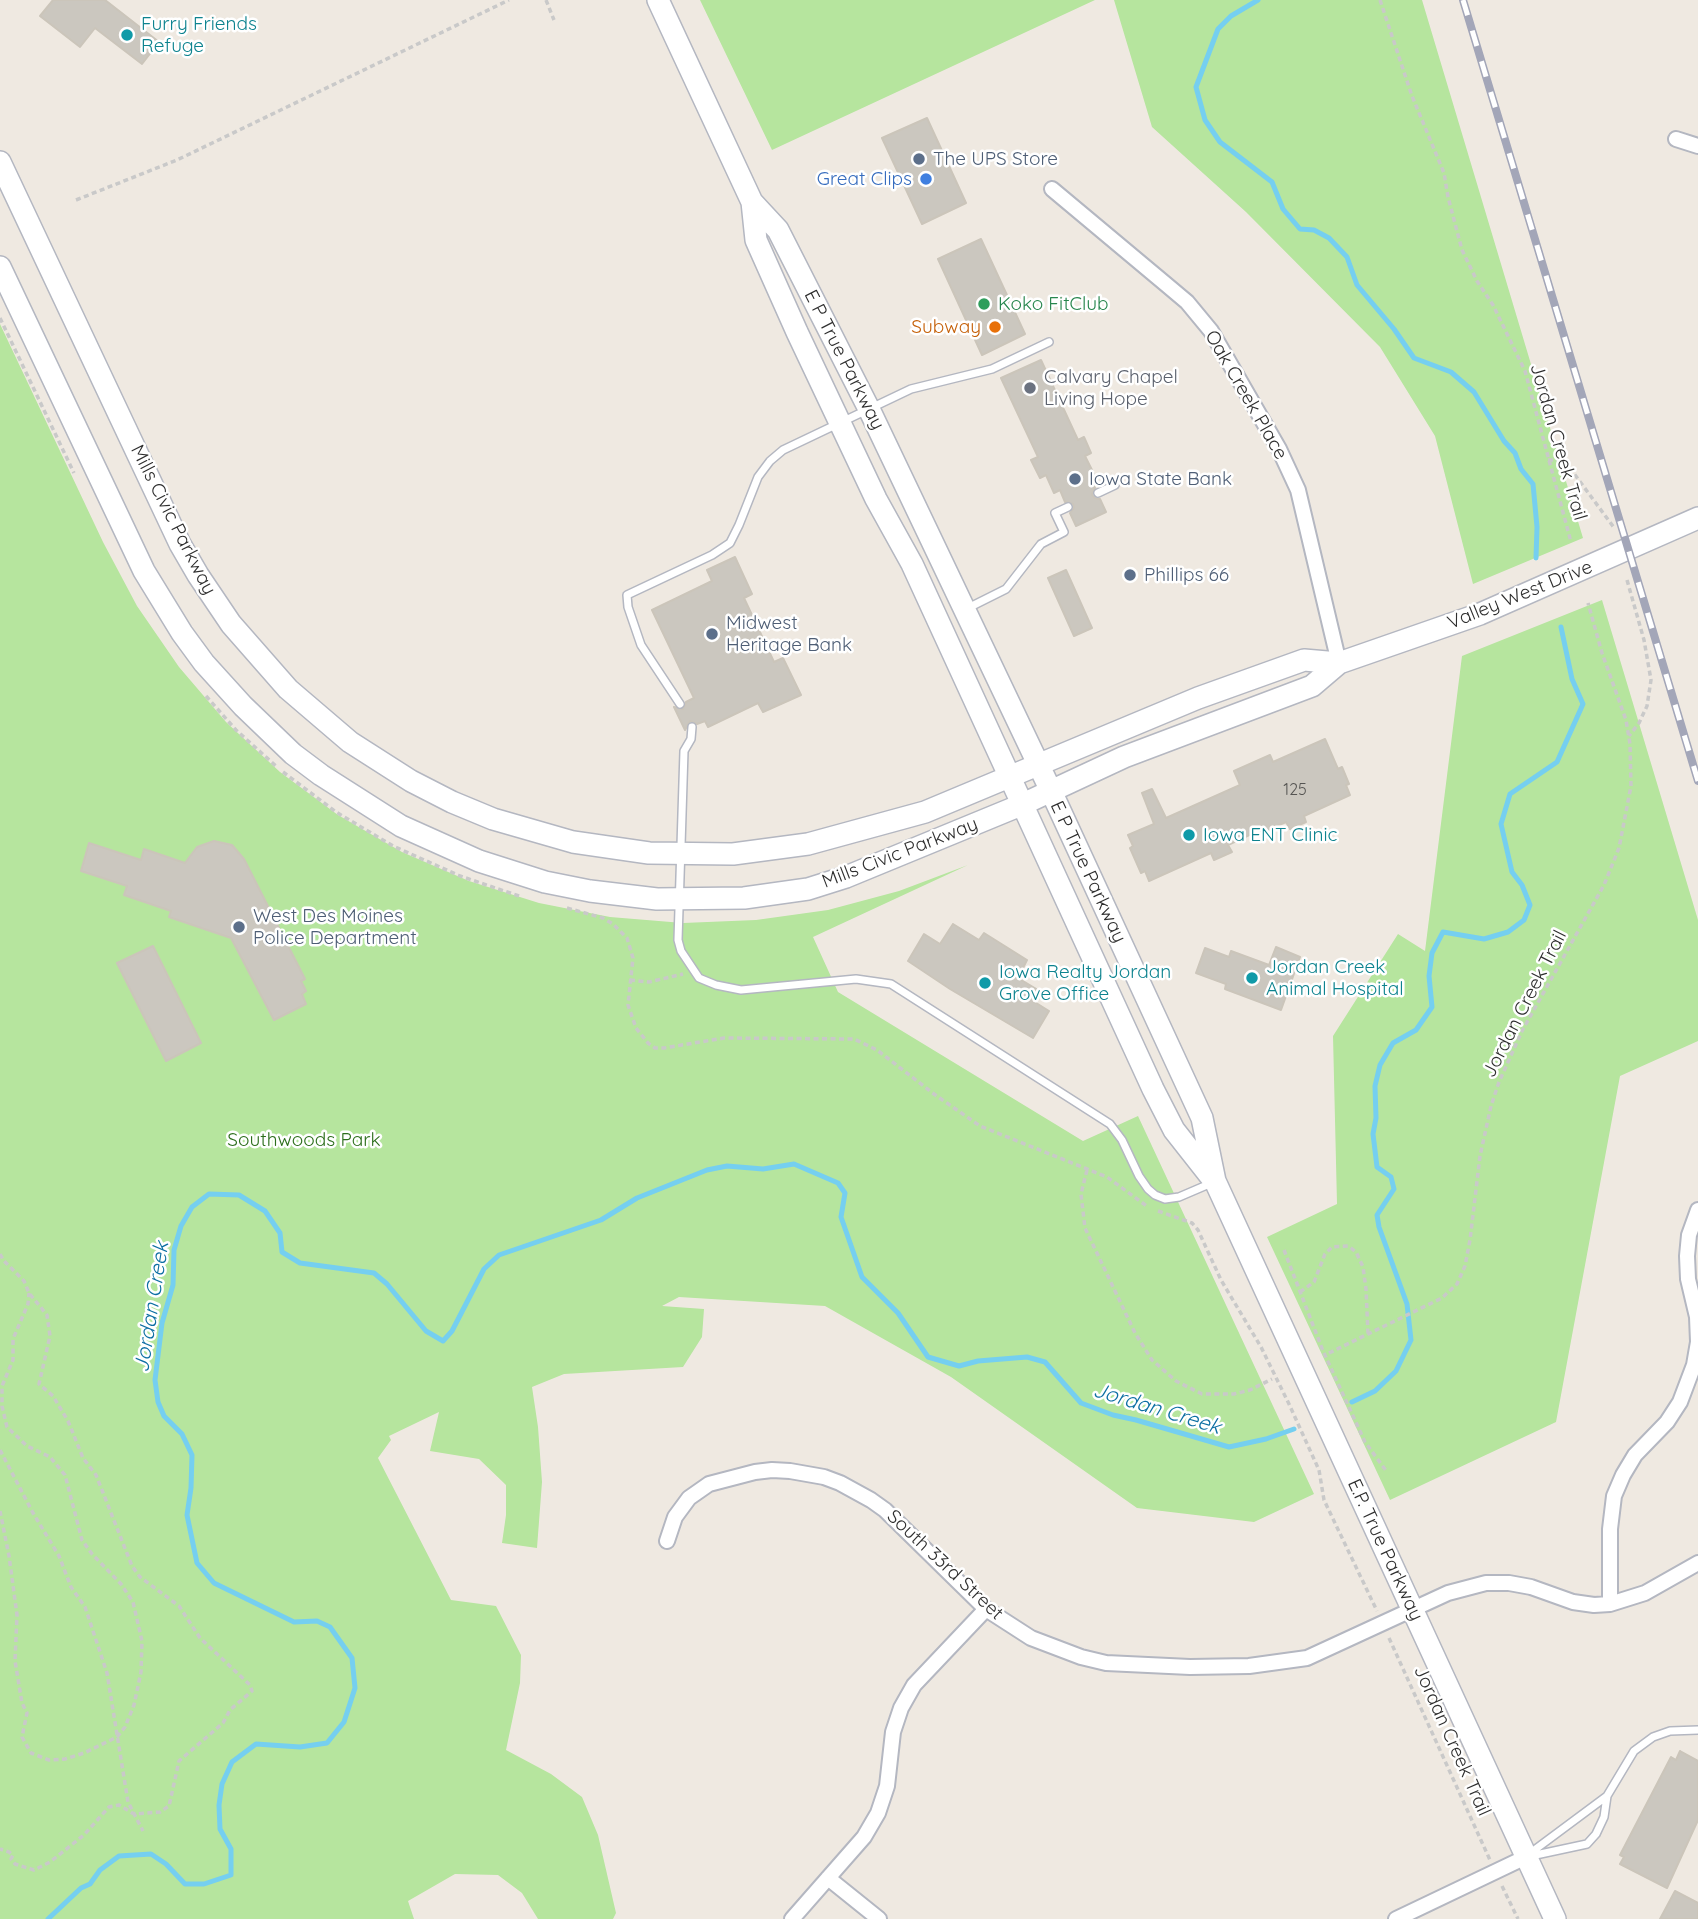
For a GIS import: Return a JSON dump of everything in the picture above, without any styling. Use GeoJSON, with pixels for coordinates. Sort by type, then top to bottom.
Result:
{"type":"FeatureCollection","features":[{"type":"Feature","properties":{"kind":"main road","name":"E P True Parkway"},"geometry":{"type":"LineString","coordinates":[[658,0],[752,202],[778,230],[869,409],[1051,791],[1202,1118],[1215,1181]]}},
{"type":"Feature","properties":{"kind":"main road","name":"Mills Civic Parkway"},"geometry":{"type":"LineString","coordinates":[[0,162],[180,544],[198,575],[231,624],[288,690],[373,758],[452,802],[516,827],[607,849],[679,854],[733,854],[808,844],[925,812],[1011,777]]}},
{"type":"Feature","properties":{"kind":"main road","name":"E P True Parkway"},"geometry":{"type":"LineString","coordinates":[[752,202],[755,240],[876,499],[912,564],[1153,1089],[1174,1130],[1215,1181]]}},
{"type":"Feature","properties":{"kind":"main road","name":"Mills Civic Parkway"},"geometry":{"type":"LineString","coordinates":[[0,267],[123,527],[162,603],[204,663],[257,721],[293,754],[349,795],[401,826],[456,852],[545,882],[634,897],[744,898],[808,889],[886,862],[1021,805]]}},
{"type":"Feature","properties":{"kind":"main road","name":"Valley West Drive"},"geometry":{"type":"LineString","coordinates":[[1021,805],[1136,752],[1312,686],[1339,663],[1480,614],[1698,518]]}},
{"type":"Feature","properties":{"kind":"main road","name":"Valley West Drive"},"geometry":{"type":"LineString","coordinates":[[1011,777],[1198,698],[1304,660],[1339,663]]}},
{"type":"Feature","properties":{"kind":"main road","name":"E.P. True Parkway"},"geometry":{"type":"LineString","coordinates":[[1215,1181],[1555,1919]]}},
{"type":"Feature","properties":{"kind":"street"},"geometry":{"type":"LineString","coordinates":[[1676,139],[1698,146]]}},
{"type":"Feature","properties":{"kind":"street","name":"Oak Creek Place"},"geometry":{"type":"LineString","coordinates":[[1052,188],[1186,302],[1210,331],[1279,449],[1298,490],[1339,663]]}},
{"type":"Feature","properties":{"kind":"street"},"geometry":{"type":"LineString","coordinates":[[1698,1210],[1689,1235],[1687,1256],[1688,1279],[1697,1317],[1698,1342],[1694,1365],[1680,1402],[1667,1422],[1635,1455],[1614,1496],[1610,1529],[1610,1604],[1645,1593],[1698,1563]]}},
{"type":"Feature","properties":{"kind":"street","name":"South 33rd Street"},"geometry":{"type":"LineString","coordinates":[[667,1541],[675,1517],[689,1498],[709,1484],[772,1470],[824,1477],[840,1483],[885,1510],[986,1609],[1031,1638],[1081,1657],[1106,1663],[1190,1667],[1249,1666],[1307,1658],[1462,1588],[1486,1583],[1531,1587],[1573,1602],[1610,1604]]}},
{"type":"Feature","properties":{"kind":"street"},"geometry":{"type":"LineString","coordinates":[[792,1919],[864,1837],[878,1813],[887,1786],[893,1732],[901,1707],[914,1685],[986,1609]]}},
{"type":"Feature","properties":{"kind":"street"},"geometry":{"type":"LineString","coordinates":[[1396,1919],[1526,1857]]}},
{"type":"Feature","properties":{"kind":"street"},"geometry":{"type":"LineString","coordinates":[[828,1878],[879,1919]]}},
{"type":"Feature","properties":{"kind":"lane"},"geometry":{"type":"LineString","coordinates":[[681,704],[641,645],[628,607],[627,595],[712,555],[730,543],[740,525],[758,477],[783,450],[911,389],[992,369],[1049,342]]}},
{"type":"Feature","properties":{"kind":"lane"},"geometry":{"type":"LineString","coordinates":[[1098,493],[1115,485]]}},
{"type":"Feature","properties":{"kind":"lane"},"geometry":{"type":"LineString","coordinates":[[964,609],[1006,589],[1041,544],[1064,533],[1055,513],[1068,507]]}},
{"type":"Feature","properties":{"kind":"lane"},"geometry":{"type":"LineString","coordinates":[[692,727],[691,739],[684,751],[678,940],[681,951],[699,978],[741,990],[856,979],[891,984],[1110,1124],[1122,1140],[1139,1176],[1156,1195],[1166,1199],[1179,1197],[1215,1181]]}},
{"type":"Feature","properties":{"kind":"lane"},"geometry":{"type":"LineString","coordinates":[[1526,1857],[1607,1796],[1634,1751],[1653,1737],[1670,1731],[1698,1730]]}},
{"type":"Feature","properties":{"kind":"lane"},"geometry":{"type":"LineString","coordinates":[[1526,1857],[1587,1844],[1596,1834],[1604,1817],[1607,1796]]}},
{"type":"Feature","properties":{"kind":"path"},"geometry":{"type":"LineString","coordinates":[[76,200],[177,160],[509,0]]}},
{"type":"Feature","properties":{"kind":"path"},"geometry":{"type":"LineString","coordinates":[[546,0],[554,20]]}},
{"type":"Feature","properties":{"kind":"path","name":"Jordan Creek Trail"},"geometry":{"type":"LineString","coordinates":[[1380,0],[1412,96],[1444,173],[1448,197],[1468,266],[1493,305],[1517,353],[1531,391],[1571,541]]}},
{"type":"Feature","properties":{"kind":"path"},"geometry":{"type":"LineString","coordinates":[[1548,460],[1564,460],[1615,529]]}},
{"type":"Feature","properties":{"kind":"path"},"geometry":{"type":"LineString","coordinates":[[1627,580],[1644,640],[1651,680],[1647,706],[1629,736]]}},
{"type":"Feature","properties":{"kind":"path","name":"Jordan Creek Trail"},"geometry":{"type":"LineString","coordinates":[[1329,1353],[1451,1292],[1465,1266],[1480,1156],[1491,1106],[1507,1063],[1555,970],[1604,885],[1619,848],[1631,786],[1629,736],[1588,603]]}},
{"type":"Feature","properties":{"kind":"path"},"geometry":{"type":"LineString","coordinates":[[612,923],[627,938],[632,948],[634,958],[628,1005],[632,1017],[636,1028],[655,1048],[724,1038],[854,1039],[877,1050],[980,1126],[1066,1158],[1107,1177],[1148,1207],[1192,1223],[1198,1230],[1221,1280],[1261,1346],[1289,1404],[1318,1470],[1324,1500],[1378,1613]]}},
{"type":"Feature","properties":{"kind":"path"},"geometry":{"type":"LineString","coordinates":[[630,980],[649,982],[694,972]]}},
{"type":"Feature","properties":{"kind":"path"},"geometry":{"type":"LineString","coordinates":[[1087,1170],[1081,1194],[1085,1228],[1135,1333],[1152,1360],[1176,1381],[1202,1394],[1234,1394],[1250,1390],[1272,1379]]}},
{"type":"Feature","properties":{"kind":"path"},"geometry":{"type":"LineString","coordinates":[[1300,1292],[1314,1282],[1325,1254],[1332,1247],[1348,1246],[1356,1252],[1363,1267],[1368,1334]]}},
{"type":"Feature","properties":{"kind":"path"},"geometry":{"type":"LineString","coordinates":[[1284,1250],[1311,1324],[1365,1442],[1387,1472]]}},
{"type":"Feature","properties":{"kind":"path"},"geometry":{"type":"LineString","coordinates":[[0,1254],[24,1280],[29,1293],[47,1315],[50,1336],[39,1384],[53,1396],[68,1421],[83,1458],[96,1475],[132,1566],[140,1577],[179,1606],[200,1638],[250,1685],[252,1691],[230,1710],[223,1723],[180,1761],[169,1806],[160,1812],[134,1814],[119,1805],[109,1807],[84,1835],[50,1862],[34,1870],[15,1864],[11,1859],[13,1855],[0,1849]]}},
{"type":"Feature","properties":{"kind":"path"},"geometry":{"type":"LineString","coordinates":[[0,1511],[17,1615],[15,1661],[26,1713],[22,1737],[31,1753],[49,1760],[85,1753],[117,1737],[125,1727],[134,1705],[141,1672],[142,1641],[133,1602],[82,1540],[65,1475],[50,1458],[27,1446],[7,1427],[2,1406],[2,1386],[13,1360],[13,1339],[28,1304],[29,1293]]}},
{"type":"Feature","properties":{"kind":"path"},"geometry":{"type":"LineString","coordinates":[[0,1450],[33,1513],[60,1556],[71,1587],[85,1607],[107,1673],[126,1795],[143,1831]]}},
{"type":"Feature","properties":{"kind":"path","name":"Jordan Creek Trail"},"geometry":{"type":"LineString","coordinates":[[1388,1635],[1490,1859]]}},
{"type":"Feature","properties":{"kind":"path"},"geometry":{"type":"LineString","coordinates":[[1501,1882],[1518,1919]]}},
{"type":"Feature","properties":{"kind":"green space"},"geometry":{"type":"Polygon","coordinates":[[[700,0],[1095,0],[772,150],[700,0]]]}},
{"type":"Feature","properties":{"kind":"green space"},"geometry":{"type":"Polygon","coordinates":[[[1114,0],[1422,0],[1583,538],[1473,584],[1435,436],[1380,347],[1246,212],[1152,127],[1114,0]]]}},
{"type":"Feature","properties":{"kind":"green space","name":"Southwoods Park"},"geometry":{"type":"Polygon","coordinates":[[[0,324],[103,542],[137,606],[179,667],[226,722],[280,772],[338,815],[402,852],[469,881],[539,903],[610,917],[683,923],[756,920],[828,910],[899,891],[968,865],[813,937],[838,992],[1083,1141],[1138,1116],[1314,1494],[1254,1522],[1137,1508],[951,1377],[825,1306],[679,1297],[662,1306],[704,1309],[702,1337],[683,1367],[564,1374],[532,1387],[542,1482],[537,1548],[502,1543],[506,1485],[479,1459],[430,1451],[439,1412],[389,1436],[391,1440],[378,1458],[451,1600],[496,1606],[521,1655],[520,1683],[506,1750],[551,1774],[582,1797],[598,1835],[616,1913],[613,1919],[538,1919],[522,1893],[498,1875],[455,1874],[408,1901],[414,1919],[0,1919],[0,324]]]}},
{"type":"Feature","properties":{"kind":"green space"},"geometry":{"type":"Polygon","coordinates":[[[1602,600],[1698,920],[1698,1041],[1620,1076],[1556,1422],[1390,1500],[1267,1237],[1337,1204],[1333,1036],[1398,934],[1425,951],[1462,656],[1602,600]]]}},
{"type":"Feature","properties":{"kind":"building","name":"Furry Friends Refuge"},"geometry":{"type":"Polygon","coordinates":[[[53,0],[105,0],[159,42],[142,64],[95,28],[80,47],[40,16],[53,0]]]}},
{"type":"Feature","properties":{"kind":"building"},"geometry":{"type":"Polygon","coordinates":[[[927,118],[966,203],[922,224],[882,138],[927,118]]]}},
{"type":"Feature","properties":{"kind":"building"},"geometry":{"type":"Polygon","coordinates":[[[981,239],[1025,334],[982,355],[938,259],[981,239]]]}},
{"type":"Feature","properties":{"kind":"building"},"geometry":{"type":"Polygon","coordinates":[[[1041,360],[1078,440],[1084,437],[1091,453],[1085,456],[1094,474],[1090,476],[1095,488],[1092,495],[1100,499],[1106,512],[1076,526],[1070,513],[1074,508],[1073,504],[1065,502],[1060,490],[1054,493],[1046,475],[1040,478],[1031,460],[1038,457],[1001,378],[1041,360]]]}},
{"type":"Feature","properties":{"kind":"building","name":"Midwest Heritage Bank"},"geometry":{"type":"Polygon","coordinates":[[[735,557],[752,594],[744,598],[774,662],[783,658],[801,695],[763,712],[758,703],[708,727],[705,721],[697,724],[690,721],[685,730],[674,707],[683,709],[686,702],[694,698],[652,610],[712,581],[707,570],[735,557]]]}},
{"type":"Feature","properties":{"kind":"building"},"geometry":{"type":"Polygon","coordinates":[[[1066,570],[1092,628],[1074,636],[1048,578],[1066,570]]]}},
{"type":"Feature","properties":{"kind":"building"},"geometry":{"type":"Polygon","coordinates":[[[1325,739],[1338,769],[1342,767],[1350,795],[1304,816],[1306,822],[1290,829],[1286,822],[1261,833],[1260,830],[1228,845],[1232,852],[1214,860],[1211,853],[1149,881],[1145,871],[1141,873],[1130,848],[1133,846],[1128,835],[1154,824],[1142,793],[1152,789],[1166,818],[1240,785],[1234,771],[1270,755],[1273,762],[1325,739]]]}},
{"type":"Feature","properties":{"kind":"building","name":"West Des Moines Police Department"},"geometry":{"type":"Polygon","coordinates":[[[214,841],[232,845],[244,859],[305,979],[301,981],[306,991],[302,994],[306,1004],[274,1020],[231,938],[169,917],[171,911],[124,895],[127,886],[81,871],[89,843],[141,860],[144,849],[185,863],[197,847],[214,841]]]}},
{"type":"Feature","properties":{"kind":"building","name":"Iowa Realty Jordan Grove Office"},"geometry":{"type":"Polygon","coordinates":[[[953,924],[979,940],[984,933],[1027,960],[1018,978],[1038,990],[1033,1001],[1049,1011],[1033,1038],[908,961],[924,934],[940,944],[953,924]]]}},
{"type":"Feature","properties":{"kind":"building"},"geometry":{"type":"Polygon","coordinates":[[[153,946],[201,1043],[166,1061],[117,963],[153,946]]]}},
{"type":"Feature","properties":{"kind":"building","name":"Jordan Creek Animal Hospital"},"geometry":{"type":"Polygon","coordinates":[[[1276,947],[1300,957],[1281,1010],[1225,989],[1226,984],[1196,973],[1205,948],[1229,957],[1231,951],[1269,965],[1276,947]]]}},
{"type":"Feature","properties":{"kind":"building"},"geometry":{"type":"Polygon","coordinates":[[[1680,1751],[1698,1761],[1698,1820],[1667,1888],[1620,1864],[1624,1857],[1620,1855],[1671,1757],[1676,1760],[1680,1751]]]}},
{"type":"Feature","properties":{"kind":"building"},"geometry":{"type":"Polygon","coordinates":[[[1675,1891],[1698,1903],[1698,1919],[1660,1919],[1675,1891]]]}},
{"type":"Feature","properties":{"kind":"waterway","name":"Jordan Creek"},"geometry":{"type":"LineString","coordinates":[[1258,0],[1231,16],[1218,29],[1196,87],[1205,120],[1220,142],[1272,182],[1283,209],[1300,229],[1314,230],[1329,238],[1347,257],[1357,285],[1414,358],[1451,372],[1474,392],[1533,484],[1537,527],[1536,558]]}},
{"type":"Feature","properties":{"kind":"waterway","name":"Jordan Creek"},"geometry":{"type":"LineString","coordinates":[[1352,1402],[1375,1391],[1396,1371],[1411,1340],[1407,1304],[1377,1215],[1394,1189],[1391,1177],[1377,1167],[1373,1134],[1376,1118],[1375,1086],[1380,1065],[1393,1043],[1416,1030],[1432,1007],[1429,976],[1432,953],[1443,932],[1484,939],[1508,932],[1524,920],[1530,905],[1522,885],[1512,872],[1501,824],[1510,794],[1557,762],[1583,704],[1572,679],[1561,627]]}},
{"type":"Feature","properties":{"kind":"waterway","name":"Jordan Creek"},"geometry":{"type":"LineString","coordinates":[[48,1919],[81,1888],[90,1884],[100,1870],[119,1856],[151,1854],[166,1864],[185,1884],[204,1884],[231,1875],[231,1849],[220,1829],[219,1805],[222,1784],[232,1762],[256,1744],[300,1747],[327,1743],[344,1722],[355,1688],[352,1658],[330,1627],[317,1621],[294,1622],[214,1583],[197,1563],[187,1515],[192,1455],[182,1434],[164,1416],[158,1402],[155,1380],[162,1323],[173,1285],[174,1250],[181,1226],[192,1207],[209,1194],[239,1195],[265,1211],[280,1233],[282,1252],[300,1263],[374,1273],[387,1284],[426,1331],[443,1341],[452,1331],[484,1269],[499,1255],[601,1220],[637,1198],[707,1170],[727,1166],[763,1169],[794,1164],[838,1183],[845,1193],[841,1217],[862,1277],[898,1313],[928,1357],[959,1366],[978,1361],[1027,1357],[1045,1362],[1081,1403],[1113,1415],[1229,1447],[1266,1439],[1294,1429]]}},
{"type":"Feature","properties":{"kind":"railway"},"geometry":{"type":"LineString","coordinates":[[1463,0],[1698,781]]}},
{"type":"Feature","properties":{"kind":"place","name":"Furry Friends Refuge"},"geometry":{"type":"Point","coordinates":[127,35]}},
{"type":"Feature","properties":{"kind":"place","name":"The UPS Store"},"geometry":{"type":"Point","coordinates":[919,159]}},
{"type":"Feature","properties":{"kind":"place","name":"Great Clips"},"geometry":{"type":"Point","coordinates":[926,179]}},
{"type":"Feature","properties":{"kind":"place","name":"Koko FitClub"},"geometry":{"type":"Point","coordinates":[984,304]}},
{"type":"Feature","properties":{"kind":"place","name":"Subway"},"geometry":{"type":"Point","coordinates":[995,327]}},
{"type":"Feature","properties":{"kind":"place","name":"Calvary Chapel Living Hope"},"geometry":{"type":"Point","coordinates":[1030,388]}},
{"type":"Feature","properties":{"kind":"place","name":"Iowa State Bank"},"geometry":{"type":"Point","coordinates":[1075,479]}},
{"type":"Feature","properties":{"kind":"place","name":"Phillips 66"},"geometry":{"type":"Point","coordinates":[1130,575]}},
{"type":"Feature","properties":{"kind":"place","name":"Midwest Heritage Bank"},"geometry":{"type":"Point","coordinates":[712,634]}},
{"type":"Feature","properties":{"kind":"place","name":"Iowa ENT Clinic"},"geometry":{"type":"Point","coordinates":[1189,835]}},
{"type":"Feature","properties":{"kind":"place","name":"West Des Moines Police Department"},"geometry":{"type":"Point","coordinates":[239,927]}},
{"type":"Feature","properties":{"kind":"place","name":"Jordan Creek Animal Hospital"},"geometry":{"type":"Point","coordinates":[1252,978]}},
{"type":"Feature","properties":{"kind":"place","name":"Iowa Realty Jordan Grove Office"},"geometry":{"type":"Point","coordinates":[985,983]}}]}
